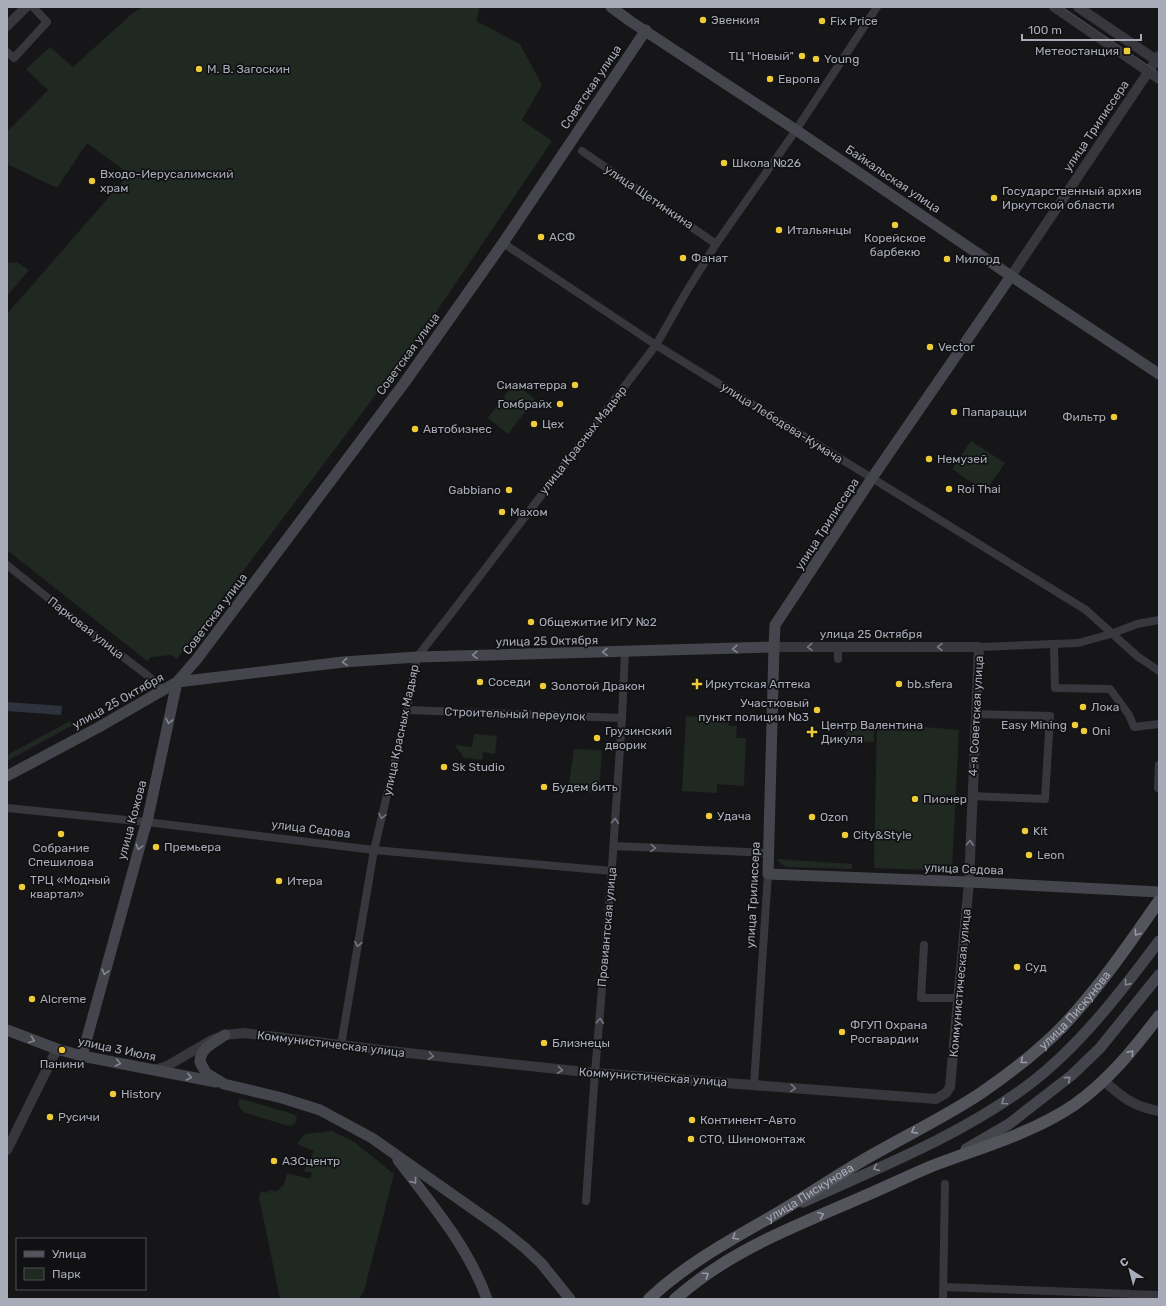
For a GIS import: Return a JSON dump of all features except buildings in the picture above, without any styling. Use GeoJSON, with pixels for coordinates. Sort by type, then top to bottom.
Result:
{"type":"FeatureCollection","features":[{"type":"Feature","properties":{"kind":"main road","name":"Байкальская улица"},"geometry":{"type":"LineString","coordinates":[[611,7],[1159,374]]}},
{"type":"Feature","properties":{"kind":"main road","name":"Советская улица"},"geometry":{"type":"LineString","coordinates":[[177,682],[197,660],[405,382],[503,243],[646,30]]}},
{"type":"Feature","properties":{"kind":"main road","name":"улица Трилиссера"},"geometry":{"type":"LineString","coordinates":[[768,874],[775,625],[872,478],[1011,276]]}},
{"type":"Feature","properties":{"kind":"main road","name":"улица 25 Октября"},"geometry":{"type":"LineString","coordinates":[[7,776],[164,691],[177,682],[343,662],[417,657],[774,647]]}},
{"type":"Feature","properties":{"kind":"main road","name":"улица Кожова"},"geometry":{"type":"LineString","coordinates":[[82,1056],[147,822],[177,682]]}},
{"type":"Feature","properties":{"kind":"main road","name":"улица Седова"},"geometry":{"type":"LineString","coordinates":[[768,874],[969,882],[1159,892]]}},
{"type":"Feature","properties":{"kind":"main road","name":"улица Пискунова"},"geometry":{"type":"LineString","coordinates":[[769,1218],[866,1158],[974,1097],[1010,1072],[1062,1027],[1092,994],[1159,901]]}},
{"type":"Feature","properties":{"kind":"main road","name":"улица Пискунова"},"geometry":{"type":"LineString","coordinates":[[769,1218],[965,1126],[1028,1085],[1083,1034],[1159,941]]}},
{"type":"Feature","properties":{"kind":"main road"},"geometry":{"type":"LineString","coordinates":[[675,1299],[717,1267],[742,1252],[802,1223],[974,1146],[1009,1124],[1072,1075],[1100,1048],[1159,975]]}},
{"type":"Feature","properties":{"kind":"main road"},"geometry":{"type":"LineString","coordinates":[[930,1167],[1016,1134],[1073,1105],[1104,1081],[1124,1060],[1159,1016]]}},
{"type":"Feature","properties":{"kind":"main road","name":"улица 3 Июля"},"geometry":{"type":"LineString","coordinates":[[7,1030],[57,1049],[82,1056],[224,1084],[282,1098],[320,1110],[391,1150],[500,1228],[541,1263],[570,1299]]}},
{"type":"Feature","properties":{"kind":"main road"},"geometry":{"type":"LineString","coordinates":[[224,1084],[206,1073],[200,1061],[206,1048],[225,1035]]}},
{"type":"Feature","properties":{"kind":"main road"},"geometry":{"type":"LineString","coordinates":[[391,1150],[459,1242],[477,1274],[487,1299]]}},
{"type":"Feature","properties":{"kind":"main road"},"geometry":{"type":"LineString","coordinates":[[649,1299],[680,1272],[705,1255],[738,1234],[769,1218]]}},
{"type":"Feature","properties":{"kind":"street"},"geometry":{"type":"LineString","coordinates":[[7,26],[26,7]]}},
{"type":"Feature","properties":{"kind":"street"},"geometry":{"type":"LineString","coordinates":[[7,52],[14,58],[47,22],[34,7]]}},
{"type":"Feature","properties":{"kind":"street","name":"улица Красных Мадьяр"},"geometry":{"type":"LineString","coordinates":[[340,1045],[374,850],[407,710],[417,657],[656,345],[716,244],[796,130],[877,7]]}},
{"type":"Feature","properties":{"kind":"street"},"geometry":{"type":"LineString","coordinates":[[1054,7],[1159,79]]}},
{"type":"Feature","properties":{"kind":"street"},"geometry":{"type":"LineString","coordinates":[[1078,7],[1158,59]]}},
{"type":"Feature","properties":{"kind":"street","name":"улица Трилиссера"},"geometry":{"type":"LineString","coordinates":[[1011,276],[1148,71],[1158,59]]}},
{"type":"Feature","properties":{"kind":"street","name":"улица Щетинкина"},"geometry":{"type":"LineString","coordinates":[[582,151],[716,244]]}},
{"type":"Feature","properties":{"kind":"street","name":"улица Лебедева-Кумача"},"geometry":{"type":"LineString","coordinates":[[503,243],[656,345],[1086,610],[1137,656],[1159,671]]}},
{"type":"Feature","properties":{"kind":"street","name":"Парковая улица"},"geometry":{"type":"LineString","coordinates":[[7,565],[147,675],[164,691]]}},
{"type":"Feature","properties":{"kind":"street","name":"улица 25 Октября"},"geometry":{"type":"LineString","coordinates":[[774,647],[979,647],[1078,643],[1111,634],[1137,624],[1159,620]]}},
{"type":"Feature","properties":{"kind":"street"},"geometry":{"type":"LineString","coordinates":[[1054,644],[1055,688],[1110,689],[1129,715],[1134,727],[1159,724]]}},
{"type":"Feature","properties":{"kind":"street"},"geometry":{"type":"LineString","coordinates":[[838,647],[838,659]]}},
{"type":"Feature","properties":{"kind":"street","name":"4-я Советская улица"},"geometry":{"type":"LineString","coordinates":[[969,882],[979,647]]}},
{"type":"Feature","properties":{"kind":"street","name":"Провиантская улица"},"geometry":{"type":"LineString","coordinates":[[586,1201],[614,846],[625,652]]}},
{"type":"Feature","properties":{"kind":"street","name":"Строительный переулок"},"geometry":{"type":"LineString","coordinates":[[407,710],[622,718]]}},
{"type":"Feature","properties":{"kind":"street"},"geometry":{"type":"LineString","coordinates":[[972,796],[1045,799],[1050,716],[976,714]]}},
{"type":"Feature","properties":{"kind":"street"},"geometry":{"type":"LineString","coordinates":[[1158,788],[1159,766]]}},
{"type":"Feature","properties":{"kind":"street","name":"улица Седова"},"geometry":{"type":"LineString","coordinates":[[7,808],[147,822],[374,850],[612,871]]}},
{"type":"Feature","properties":{"kind":"street"},"geometry":{"type":"LineString","coordinates":[[614,846],[769,853]]}},
{"type":"Feature","properties":{"kind":"street","name":"улица Трилиссера"},"geometry":{"type":"LineString","coordinates":[[754,1085],[768,874]]}},
{"type":"Feature","properties":{"kind":"street","name":"Коммунистическая улица"},"geometry":{"type":"LineString","coordinates":[[155,1070],[167,1066],[210,1041],[225,1035],[244,1033],[464,1060],[595,1073],[936,1099],[946,1093],[950,1087],[969,882]]}},
{"type":"Feature","properties":{"kind":"street"},"geometry":{"type":"LineString","coordinates":[[924,945],[921,998],[958,998]]}},
{"type":"Feature","properties":{"kind":"street"},"geometry":{"type":"LineString","coordinates":[[7,1150],[57,1049]]}},
{"type":"Feature","properties":{"kind":"street"},"geometry":{"type":"LineString","coordinates":[[1104,1081],[1133,1104],[1159,1111]]}},
{"type":"Feature","properties":{"kind":"street"},"geometry":{"type":"LineString","coordinates":[[943,1299],[945,1184]]}},
{"type":"Feature","properties":{"kind":"street"},"geometry":{"type":"LineString","coordinates":[[944,1287],[1159,1295]]}},
{"type":"Feature","properties":{"kind":"green space"},"geometry":{"type":"Polygon","coordinates":[[[143,7],[480,7],[476,21],[520,44],[542,85],[522,120],[552,141],[420,336],[177,659],[171,655],[151,657],[147,661],[7,550],[7,314],[129,174],[87,143],[57,188],[7,164],[7,132],[48,90],[26,69],[50,47],[73,67],[134,12],[143,7]]]}},
{"type":"Feature","properties":{"kind":"green space"},"geometry":{"type":"Polygon","coordinates":[[[17,262],[29,270],[7,296],[7,263],[17,262]]]}},
{"type":"Feature","properties":{"kind":"green space"},"geometry":{"type":"Polygon","coordinates":[[[514,383],[535,399],[508,434],[488,418],[514,383]]]}},
{"type":"Feature","properties":{"kind":"green space"},"geometry":{"type":"Polygon","coordinates":[[[971,441],[1005,463],[985,492],[952,469],[971,441]]]}},
{"type":"Feature","properties":{"kind":"green space"},"geometry":{"type":"Polygon","coordinates":[[[686,716],[729,718],[729,726],[737,726],[736,738],[746,738],[744,786],[717,784],[717,793],[682,791],[686,716]]]}},
{"type":"Feature","properties":{"kind":"green space"},"geometry":{"type":"Polygon","coordinates":[[[70,721],[73,725],[7,761],[7,755],[70,721]]]}},
{"type":"Feature","properties":{"kind":"green space"},"geometry":{"type":"Polygon","coordinates":[[[847,722],[874,722],[874,742],[846,741],[847,722]]]}},
{"type":"Feature","properties":{"kind":"green space","name":"Пионер"},"geometry":{"type":"Polygon","coordinates":[[[877,723],[959,730],[952,871],[874,868],[877,723]]]}},
{"type":"Feature","properties":{"kind":"green space"},"geometry":{"type":"Polygon","coordinates":[[[474,734],[497,736],[495,754],[483,752],[482,760],[464,758],[455,745],[472,747],[474,734]]]}},
{"type":"Feature","properties":{"kind":"green space"},"geometry":{"type":"Polygon","coordinates":[[[574,749],[602,750],[599,793],[568,791],[574,749]]]}},
{"type":"Feature","properties":{"kind":"green space"},"geometry":{"type":"Polygon","coordinates":[[[777,859],[852,864],[852,869],[787,867],[781,864],[777,859]]]}},
{"type":"Feature","properties":{"kind":"green space"},"geometry":{"type":"Polygon","coordinates":[[[239,1099],[293,1114],[297,1117],[295,1124],[288,1126],[243,1112],[238,1105],[239,1099]]]}},
{"type":"Feature","properties":{"kind":"green space"},"geometry":{"type":"Polygon","coordinates":[[[332,1131],[354,1142],[394,1174],[364,1291],[359,1299],[280,1299],[259,1197],[261,1191],[268,1193],[269,1190],[277,1191],[284,1185],[287,1173],[310,1179],[312,1173],[304,1171],[314,1151],[297,1144],[305,1134],[332,1131]]]}},
{"type":"Feature","properties":{"kind":"shaded area"},"geometry":{"type":"Polygon","coordinates":[[[7,702],[62,706],[61,715],[7,711],[7,702]]]}},
{"type":"Feature","properties":{"kind":"tram line"},"geometry":{"type":"LineString","coordinates":[[1062,7],[1159,73]]}},
{"type":"Feature","properties":{"kind":"place","name":"Эвенкия"},"geometry":{"type":"Point","coordinates":[703,20]}},
{"type":"Feature","properties":{"kind":"place","name":"Fix Price"},"geometry":{"type":"Point","coordinates":[822,21]}},
{"type":"Feature","properties":{"kind":"place","name":"Метеостанция"},"geometry":{"type":"Point","coordinates":[1127,51]}},
{"type":"Feature","properties":{"kind":"place","name":"ТЦ \"Новый\""},"geometry":{"type":"Point","coordinates":[802,56]}},
{"type":"Feature","properties":{"kind":"place","name":"Young"},"geometry":{"type":"Point","coordinates":[816,59]}},
{"type":"Feature","properties":{"kind":"place","name":"М. В. Загоскин"},"geometry":{"type":"Point","coordinates":[199,69]}},
{"type":"Feature","properties":{"kind":"place","name":"Европа"},"geometry":{"type":"Point","coordinates":[770,79]}},
{"type":"Feature","properties":{"kind":"place","name":"Школа №26"},"geometry":{"type":"Point","coordinates":[724,163]}},
{"type":"Feature","properties":{"kind":"place","name":"Входо-Иерусалимский храм"},"geometry":{"type":"Point","coordinates":[92,181]}},
{"type":"Feature","properties":{"kind":"place","name":"Государственный архив Иркутской области"},"geometry":{"type":"Point","coordinates":[994,198]}},
{"type":"Feature","properties":{"kind":"place","name":"Корейское барбекю"},"geometry":{"type":"Point","coordinates":[895,225]}},
{"type":"Feature","properties":{"kind":"place","name":"Итальянцы"},"geometry":{"type":"Point","coordinates":[779,230]}},
{"type":"Feature","properties":{"kind":"place","name":"АСФ"},"geometry":{"type":"Point","coordinates":[541,237]}},
{"type":"Feature","properties":{"kind":"place","name":"Фанат"},"geometry":{"type":"Point","coordinates":[683,258]}},
{"type":"Feature","properties":{"kind":"place","name":"Милорд"},"geometry":{"type":"Point","coordinates":[947,259]}},
{"type":"Feature","properties":{"kind":"place","name":"Vector"},"geometry":{"type":"Point","coordinates":[930,347]}},
{"type":"Feature","properties":{"kind":"place","name":"Сиаматерра"},"geometry":{"type":"Point","coordinates":[575,385]}},
{"type":"Feature","properties":{"kind":"place","name":"Гомбрайх"},"geometry":{"type":"Point","coordinates":[560,404]}},
{"type":"Feature","properties":{"kind":"place","name":"Папарацци"},"geometry":{"type":"Point","coordinates":[954,412]}},
{"type":"Feature","properties":{"kind":"place","name":"Фильтр"},"geometry":{"type":"Point","coordinates":[1114,417]}},
{"type":"Feature","properties":{"kind":"place","name":"Цех"},"geometry":{"type":"Point","coordinates":[534,424]}},
{"type":"Feature","properties":{"kind":"place","name":"Автобизнес"},"geometry":{"type":"Point","coordinates":[415,429]}},
{"type":"Feature","properties":{"kind":"place","name":"Немузей"},"geometry":{"type":"Point","coordinates":[929,459]}},
{"type":"Feature","properties":{"kind":"place","name":"Roi Thai"},"geometry":{"type":"Point","coordinates":[949,489]}},
{"type":"Feature","properties":{"kind":"place","name":"Gabbiano"},"geometry":{"type":"Point","coordinates":[509,490]}},
{"type":"Feature","properties":{"kind":"place","name":"Махом"},"geometry":{"type":"Point","coordinates":[502,512]}},
{"type":"Feature","properties":{"kind":"place","name":"Общежитие ИГУ №2"},"geometry":{"type":"Point","coordinates":[531,622]}},
{"type":"Feature","properties":{"kind":"place","name":"Соседи"},"geometry":{"type":"Point","coordinates":[480,682]}},
{"type":"Feature","properties":{"kind":"place","name":"Иркутская Аптека"},"geometry":{"type":"Point","coordinates":[697,684]}},
{"type":"Feature","properties":{"kind":"place","name":"bb.sfera"},"geometry":{"type":"Point","coordinates":[899,684]}},
{"type":"Feature","properties":{"kind":"place","name":"Золотой Дракон"},"geometry":{"type":"Point","coordinates":[543,686]}},
{"type":"Feature","properties":{"kind":"place","name":"Лока"},"geometry":{"type":"Point","coordinates":[1083,707]}},
{"type":"Feature","properties":{"kind":"place","name":"Участковый пункт полиции №3"},"geometry":{"type":"Point","coordinates":[817,710]}},
{"type":"Feature","properties":{"kind":"place","name":"Easy Mining"},"geometry":{"type":"Point","coordinates":[1075,725]}},
{"type":"Feature","properties":{"kind":"place","name":"Oni"},"geometry":{"type":"Point","coordinates":[1084,731]}},
{"type":"Feature","properties":{"kind":"place","name":"Центр Валентина Дикуля"},"geometry":{"type":"Point","coordinates":[812,732]}},
{"type":"Feature","properties":{"kind":"place","name":"Грузинский дворик"},"geometry":{"type":"Point","coordinates":[597,738]}},
{"type":"Feature","properties":{"kind":"place","name":"Sk Studio"},"geometry":{"type":"Point","coordinates":[444,767]}},
{"type":"Feature","properties":{"kind":"place","name":"Будем бить"},"geometry":{"type":"Point","coordinates":[544,787]}},
{"type":"Feature","properties":{"kind":"place","name":"Пионер"},"geometry":{"type":"Point","coordinates":[915,799]}},
{"type":"Feature","properties":{"kind":"place","name":"Удача"},"geometry":{"type":"Point","coordinates":[709,816]}},
{"type":"Feature","properties":{"kind":"place","name":"Ozon"},"geometry":{"type":"Point","coordinates":[812,817]}},
{"type":"Feature","properties":{"kind":"place","name":"Kit"},"geometry":{"type":"Point","coordinates":[1025,831]}},
{"type":"Feature","properties":{"kind":"place","name":"Собрание Спешилова"},"geometry":{"type":"Point","coordinates":[61,834]}},
{"type":"Feature","properties":{"kind":"place","name":"City&Style"},"geometry":{"type":"Point","coordinates":[845,835]}},
{"type":"Feature","properties":{"kind":"place","name":"Премьера"},"geometry":{"type":"Point","coordinates":[156,847]}},
{"type":"Feature","properties":{"kind":"place","name":"Leon"},"geometry":{"type":"Point","coordinates":[1029,855]}},
{"type":"Feature","properties":{"kind":"place","name":"Итера"},"geometry":{"type":"Point","coordinates":[279,881]}},
{"type":"Feature","properties":{"kind":"place","name":"ТРЦ «Модный квартал»"},"geometry":{"type":"Point","coordinates":[22,887]}},
{"type":"Feature","properties":{"kind":"place","name":"Суд"},"geometry":{"type":"Point","coordinates":[1017,967]}},
{"type":"Feature","properties":{"kind":"place","name":"Alcreme"},"geometry":{"type":"Point","coordinates":[32,999]}},
{"type":"Feature","properties":{"kind":"place","name":"ФГУП Охрана Росгвардии"},"geometry":{"type":"Point","coordinates":[842,1032]}},
{"type":"Feature","properties":{"kind":"place","name":"Близнецы"},"geometry":{"type":"Point","coordinates":[544,1043]}},
{"type":"Feature","properties":{"kind":"place","name":"Панини"},"geometry":{"type":"Point","coordinates":[62,1050]}},
{"type":"Feature","properties":{"kind":"place","name":"History"},"geometry":{"type":"Point","coordinates":[113,1094]}},
{"type":"Feature","properties":{"kind":"place","name":"Русичи"},"geometry":{"type":"Point","coordinates":[50,1117]}},
{"type":"Feature","properties":{"kind":"place","name":"Континент-Авто"},"geometry":{"type":"Point","coordinates":[692,1120]}},
{"type":"Feature","properties":{"kind":"place","name":"СТО, Шиномонтаж"},"geometry":{"type":"Point","coordinates":[691,1139]}},
{"type":"Feature","properties":{"kind":"place","name":"АЗСцентр"},"geometry":{"type":"Point","coordinates":[274,1161]}}]}
